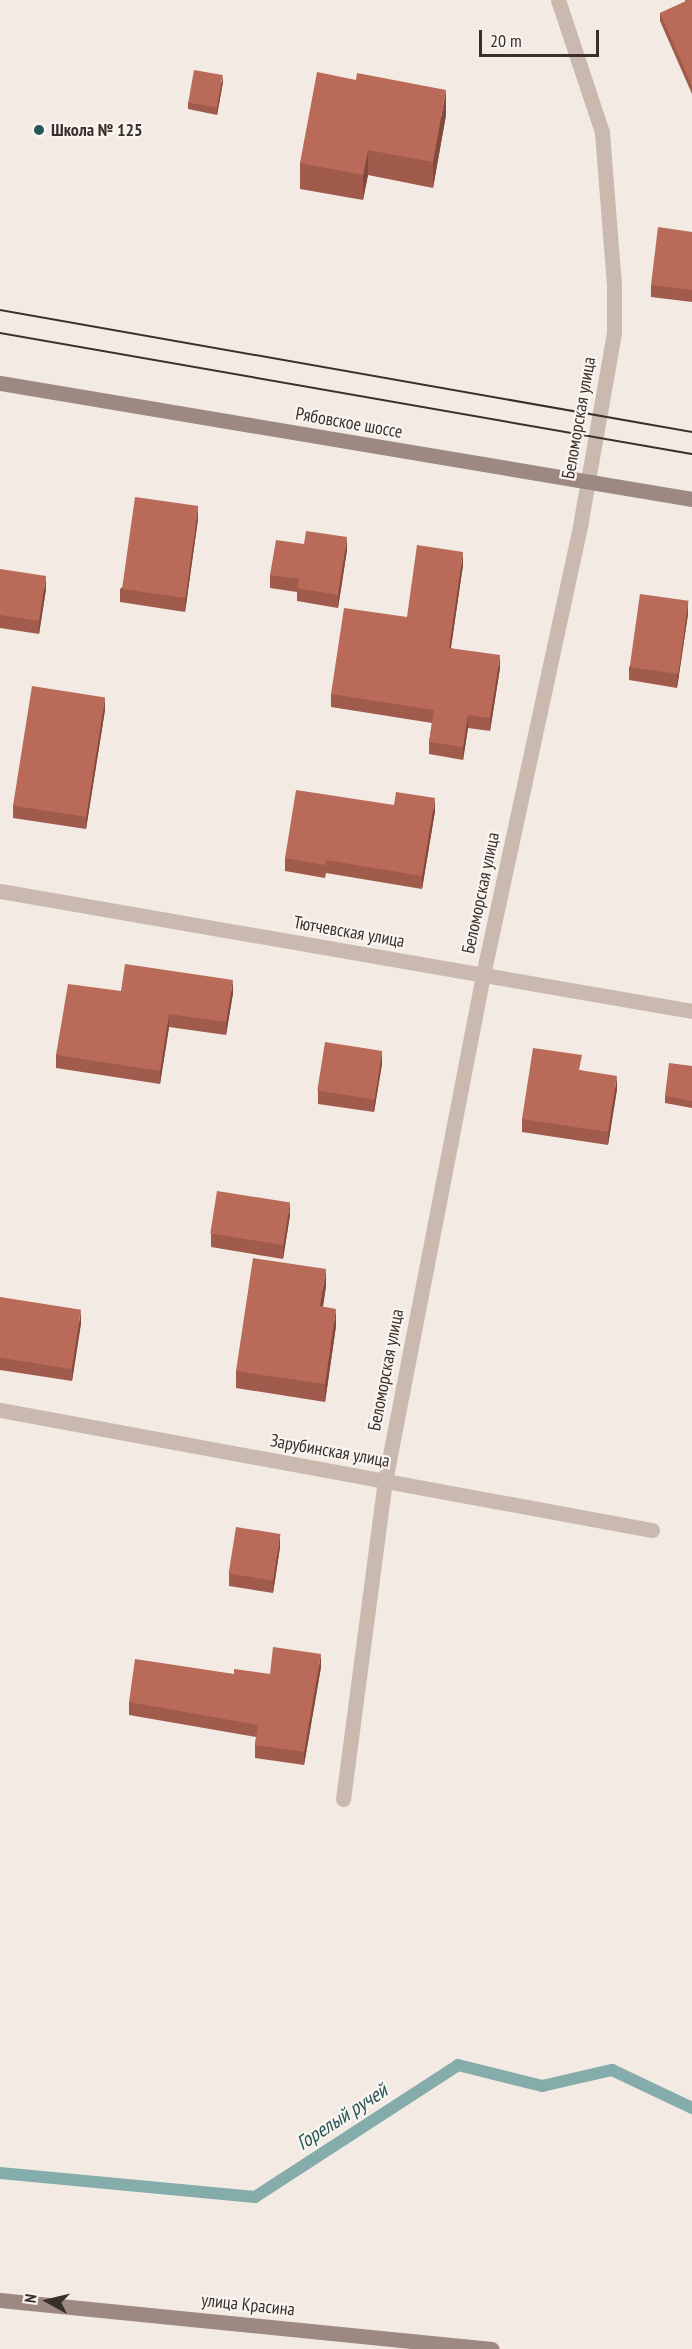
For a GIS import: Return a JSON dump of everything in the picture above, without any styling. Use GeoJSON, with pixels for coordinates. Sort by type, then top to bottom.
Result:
{"type":"FeatureCollection","features":[{"type":"Feature","properties":{"kind":"main road","name":"Рябовское шоссе"},"geometry":{"type":"LineString","coordinates":[[0,383],[588,484],[692,499]]}},
{"type":"Feature","properties":{"kind":"main road","name":"улица Красина"},"geometry":{"type":"LineString","coordinates":[[0,2300],[492,2349]]}},
{"type":"Feature","properties":{"kind":"street","name":"Беломорская улица"},"geometry":{"type":"LineString","coordinates":[[343,1799],[385,1481],[483,975],[588,484],[614,332],[614,285],[602,132],[558,0]]}},
{"type":"Feature","properties":{"kind":"street","name":"Тютчевская улица"},"geometry":{"type":"LineString","coordinates":[[0,891],[692,1011]]}},
{"type":"Feature","properties":{"kind":"street","name":"Зарубинская улица"},"geometry":{"type":"LineString","coordinates":[[0,1410],[652,1530]]}},
{"type":"Feature","properties":{"kind":"building"},"geometry":{"type":"Polygon","coordinates":[[[692,0],[692,86],[660,13],[692,0]]]}},
{"type":"Feature","properties":{"kind":"building"},"geometry":{"type":"Polygon","coordinates":[[[194,70],[223,75],[217,108],[188,102],[194,70]]]}},
{"type":"Feature","properties":{"kind":"building"},"geometry":{"type":"Polygon","coordinates":[[[317,72],[356,80],[357,73],[446,90],[433,162],[368,150],[363,175],[300,163],[317,72]]]}},
{"type":"Feature","properties":{"kind":"building"},"geometry":{"type":"Polygon","coordinates":[[[658,227],[692,232],[692,290],[651,285],[658,227]]]}},
{"type":"Feature","properties":{"kind":"building"},"geometry":{"type":"Polygon","coordinates":[[[135,497],[198,506],[185,598],[122,589],[135,497]]]}},
{"type":"Feature","properties":{"kind":"building"},"geometry":{"type":"Polygon","coordinates":[[[306,531],[347,537],[338,595],[297,588],[299,579],[270,575],[276,540],[304,544],[306,531]]]}},
{"type":"Feature","properties":{"kind":"building"},"geometry":{"type":"Polygon","coordinates":[[[417,545],[463,552],[449,648],[500,655],[490,718],[468,715],[463,747],[429,742],[434,710],[331,694],[344,608],[407,617],[417,545]]]}},
{"type":"Feature","properties":{"kind":"building"},"geometry":{"type":"Polygon","coordinates":[[[0,569],[46,576],[39,621],[0,615],[0,569]]]}},
{"type":"Feature","properties":{"kind":"building"},"geometry":{"type":"Polygon","coordinates":[[[640,594],[689,601],[678,674],[630,667],[640,594]]]}},
{"type":"Feature","properties":{"kind":"building"},"geometry":{"type":"Polygon","coordinates":[[[32,686],[105,698],[86,817],[13,806],[32,686]]]}},
{"type":"Feature","properties":{"kind":"building"},"geometry":{"type":"Polygon","coordinates":[[[296,790],[394,805],[396,792],[435,798],[422,876],[326,860],[325,865],[285,858],[296,790]]]}},
{"type":"Feature","properties":{"kind":"building"},"geometry":{"type":"Polygon","coordinates":[[[125,964],[233,980],[226,1022],[169,1014],[160,1071],[56,1055],[68,984],[121,991],[125,964]]]}},
{"type":"Feature","properties":{"kind":"building"},"geometry":{"type":"Polygon","coordinates":[[[325,1042],[382,1051],[375,1099],[317,1090],[325,1042]]]}},
{"type":"Feature","properties":{"kind":"building"},"geometry":{"type":"Polygon","coordinates":[[[533,1048],[582,1055],[579,1070],[617,1076],[608,1132],[522,1119],[533,1048]]]}},
{"type":"Feature","properties":{"kind":"building"},"geometry":{"type":"Polygon","coordinates":[[[669,1063],[692,1066],[692,1101],[665,1096],[669,1063]]]}},
{"type":"Feature","properties":{"kind":"building"},"geometry":{"type":"Polygon","coordinates":[[[217,1191],[290,1203],[283,1245],[210,1233],[217,1191]]]}},
{"type":"Feature","properties":{"kind":"building"},"geometry":{"type":"Polygon","coordinates":[[[253,1258],[326,1269],[320,1306],[336,1309],[325,1384],[236,1371],[253,1258]]]}},
{"type":"Feature","properties":{"kind":"building"},"geometry":{"type":"Polygon","coordinates":[[[0,1297],[81,1310],[72,1369],[0,1358],[0,1297]]]}},
{"type":"Feature","properties":{"kind":"building"},"geometry":{"type":"Polygon","coordinates":[[[236,1527],[280,1534],[273,1580],[229,1573],[236,1527]]]}},
{"type":"Feature","properties":{"kind":"building"},"geometry":{"type":"Polygon","coordinates":[[[273,1647],[321,1654],[304,1752],[255,1745],[258,1725],[129,1702],[135,1659],[234,1674],[234,1669],[270,1674],[273,1647]]]}},
{"type":"Feature","properties":{"kind":"waterway","name":"Горелый ручей"},"geometry":{"type":"LineString","coordinates":[[0,2173],[255,2197],[458,2065],[542,2086],[612,2070],[692,2108]]}},
{"type":"Feature","properties":{"kind":"tram line"},"geometry":{"type":"LineString","coordinates":[[0,310],[692,432]]}},
{"type":"Feature","properties":{"kind":"tram line"},"geometry":{"type":"LineString","coordinates":[[0,333],[692,454]]}},
{"type":"Feature","properties":{"kind":"place","name":"Школа № 125"},"geometry":{"type":"Point","coordinates":[39,130]}}]}
